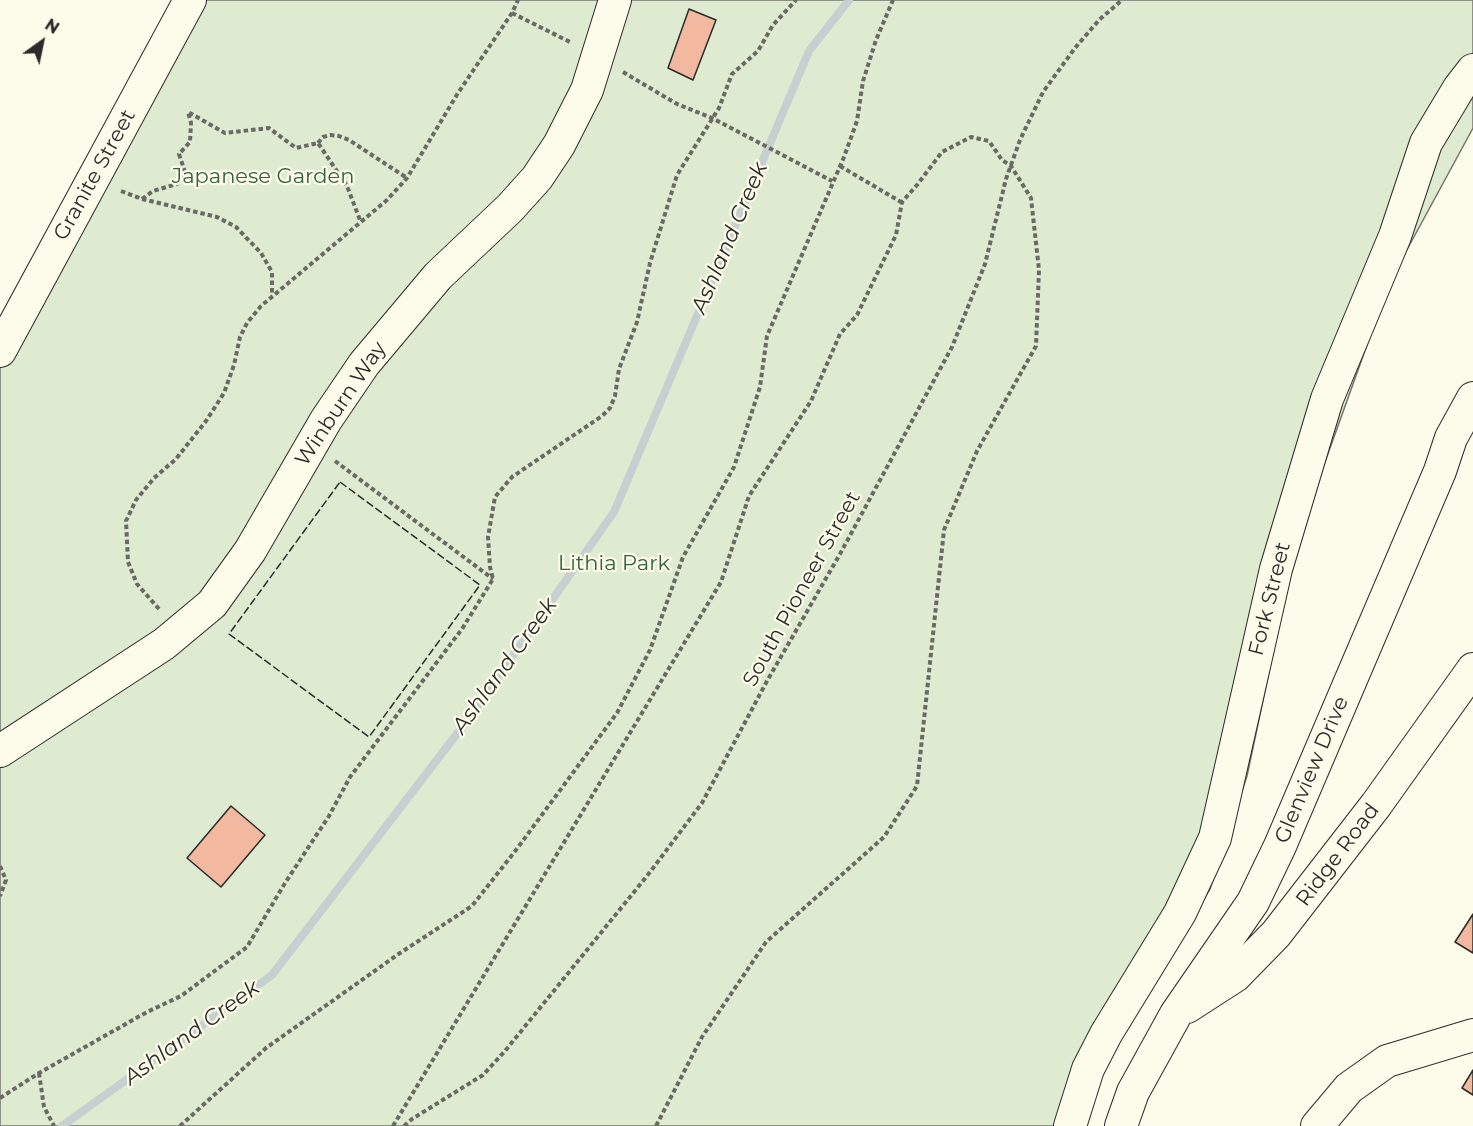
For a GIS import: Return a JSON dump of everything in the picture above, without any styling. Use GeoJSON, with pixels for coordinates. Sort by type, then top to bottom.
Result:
{"type":"FeatureCollection","features":[{"type":"Feature","properties":{"kind":"street","name":"Granite Street"},"geometry":{"type":"LineString","coordinates":[[0,351],[190,0]]}},
{"type":"Feature","properties":{"kind":"street","name":"Winburn Way"},"geometry":{"type":"LineString","coordinates":[[0,751],[164,644],[212,604],[250,550],[312,444],[364,364],[438,276],[510,208],[537,178],[559,145],[587,90],[615,0]]}},
{"type":"Feature","properties":{"kind":"street","name":"Fork Street"},"geometry":{"type":"LineString","coordinates":[[1070,1126],[1092,1060],[1180,913],[1215,838],[1276,569],[1327,399],[1395,236],[1426,143],[1459,88],[1473,70]]}},
{"type":"Feature","properties":{"kind":"street","name":"Glenview Drive"},"geometry":{"type":"LineString","coordinates":[[1121,1126],[1133,1092],[1176,1014],[1253,902],[1280,846],[1440,471],[1451,438],[1473,399]]}},
{"type":"Feature","properties":{"kind":"street"},"geometry":{"type":"LineString","coordinates":[[1440,471],[1473,442]]}},
{"type":"Feature","properties":{"kind":"street","name":"Ridge Road"},"geometry":{"type":"LineString","coordinates":[[1176,1014],[1235,976],[1276,934],[1369,815],[1473,669]]}},
{"type":"Feature","properties":{"kind":"street"},"geometry":{"type":"LineString","coordinates":[[1317,1126],[1349,1088],[1388,1061],[1473,1035]]}},
{"type":"Feature","properties":{"kind":"path"},"geometry":{"type":"LineString","coordinates":[[182,629],[152,603],[137,584],[128,562],[126,521],[136,500],[154,478],[176,459],[206,421],[224,393],[240,337],[247,323],[272,296],[360,220],[387,200],[407,178],[518,0]]}},
{"type":"Feature","properties":{"kind":"path"},"geometry":{"type":"LineString","coordinates":[[0,1098],[39,1073],[147,1012],[181,996],[247,947],[329,816],[350,777],[462,629],[493,579],[488,537],[495,497],[512,477],[602,416],[610,408],[615,396],[619,369],[637,322],[650,263],[677,175],[719,108],[732,74],[758,51],[773,25],[796,0]]}},
{"type":"Feature","properties":{"kind":"path"},"geometry":{"type":"LineString","coordinates":[[180,1126],[266,1048],[348,989],[471,906],[516,850],[617,713],[650,650],[683,557],[734,467],[760,387],[767,336],[857,121],[863,81],[876,40],[893,0]]}},
{"type":"Feature","properties":{"kind":"path","name":"South Pioneer Street"},"geometry":{"type":"LineString","coordinates":[[404,1126],[483,1075],[647,876],[702,803],[952,347],[985,264],[1006,179],[1043,92],[1099,20],[1122,0]]}},
{"type":"Feature","properties":{"kind":"path"},"geometry":{"type":"LineString","coordinates":[[141,199],[153,191],[177,184],[185,172],[179,154],[190,141],[191,123],[188,112],[225,133],[268,129],[296,148],[318,143],[323,137],[330,135],[339,136],[349,140],[407,178]]}},
{"type":"Feature","properties":{"kind":"path"},"geometry":{"type":"LineString","coordinates":[[712,118],[832,181]]}},
{"type":"Feature","properties":{"kind":"path"},"geometry":{"type":"LineString","coordinates":[[393,1126],[721,582],[750,496],[812,400],[840,334],[857,315],[896,235],[902,202],[942,152],[971,137],[988,141],[1002,160],[1011,166],[1031,198],[1039,270],[1036,346],[977,451],[944,530],[917,786],[884,837],[766,942],[702,1037],[656,1126]]}},
{"type":"Feature","properties":{"kind":"path"},"geometry":{"type":"LineString","coordinates":[[318,143],[347,186],[360,220]]}},
{"type":"Feature","properties":{"kind":"path"},"geometry":{"type":"LineString","coordinates":[[840,166],[902,202]]}},
{"type":"Feature","properties":{"kind":"path"},"geometry":{"type":"LineString","coordinates":[[92,180],[141,199],[217,217],[236,227],[261,253],[272,272],[272,296]]}},
{"type":"Feature","properties":{"kind":"path"},"geometry":{"type":"LineString","coordinates":[[312,444],[493,579]]}},
{"type":"Feature","properties":{"kind":"path"},"geometry":{"type":"LineString","coordinates":[[0,866],[6,880],[0,896]]}},
{"type":"Feature","properties":{"kind":"path"},"geometry":{"type":"LineString","coordinates":[[39,1073],[44,1107],[54,1126]]}},
{"type":"Feature","properties":{"kind":"green space","name":"Lithia Park"},"geometry":{"type":"Polygon","coordinates":[[[190,0],[1473,0],[1473,128],[1390,281],[1297,540],[1247,776],[1210,889],[1121,1033],[1090,1100],[1083,1126],[0,1126],[0,351],[190,0]]]}},
{"type":"Feature","properties":{"kind":"building"},"geometry":{"type":"Polygon","coordinates":[[[689,9],[716,20],[693,80],[668,68],[689,9]]]}},
{"type":"Feature","properties":{"kind":"building"},"geometry":{"type":"Polygon","coordinates":[[[231,806],[265,835],[221,887],[187,858],[231,806]]]}},
{"type":"Feature","properties":{"kind":"building"},"geometry":{"type":"Polygon","coordinates":[[[1473,914],[1473,953],[1455,942],[1473,914]]]}},
{"type":"Feature","properties":{"kind":"building"},"geometry":{"type":"Polygon","coordinates":[[[1473,1070],[1473,1095],[1462,1088],[1473,1070]]]}},
{"type":"Feature","properties":{"kind":"waterway","name":"Ashland Creek"},"geometry":{"type":"LineString","coordinates":[[62,1126],[272,975],[469,718],[614,512],[809,51],[849,0]]}},
{"type":"Feature","properties":{"kind":"fence"},"geometry":{"type":"LineString","coordinates":[[340,482],[480,585],[369,737],[229,634],[340,482]]}},
{"type":"Feature","properties":{"kind":"park label","name":"Japanese Garden"},"geometry":{"type":"Point","coordinates":[263,177]}}]}
